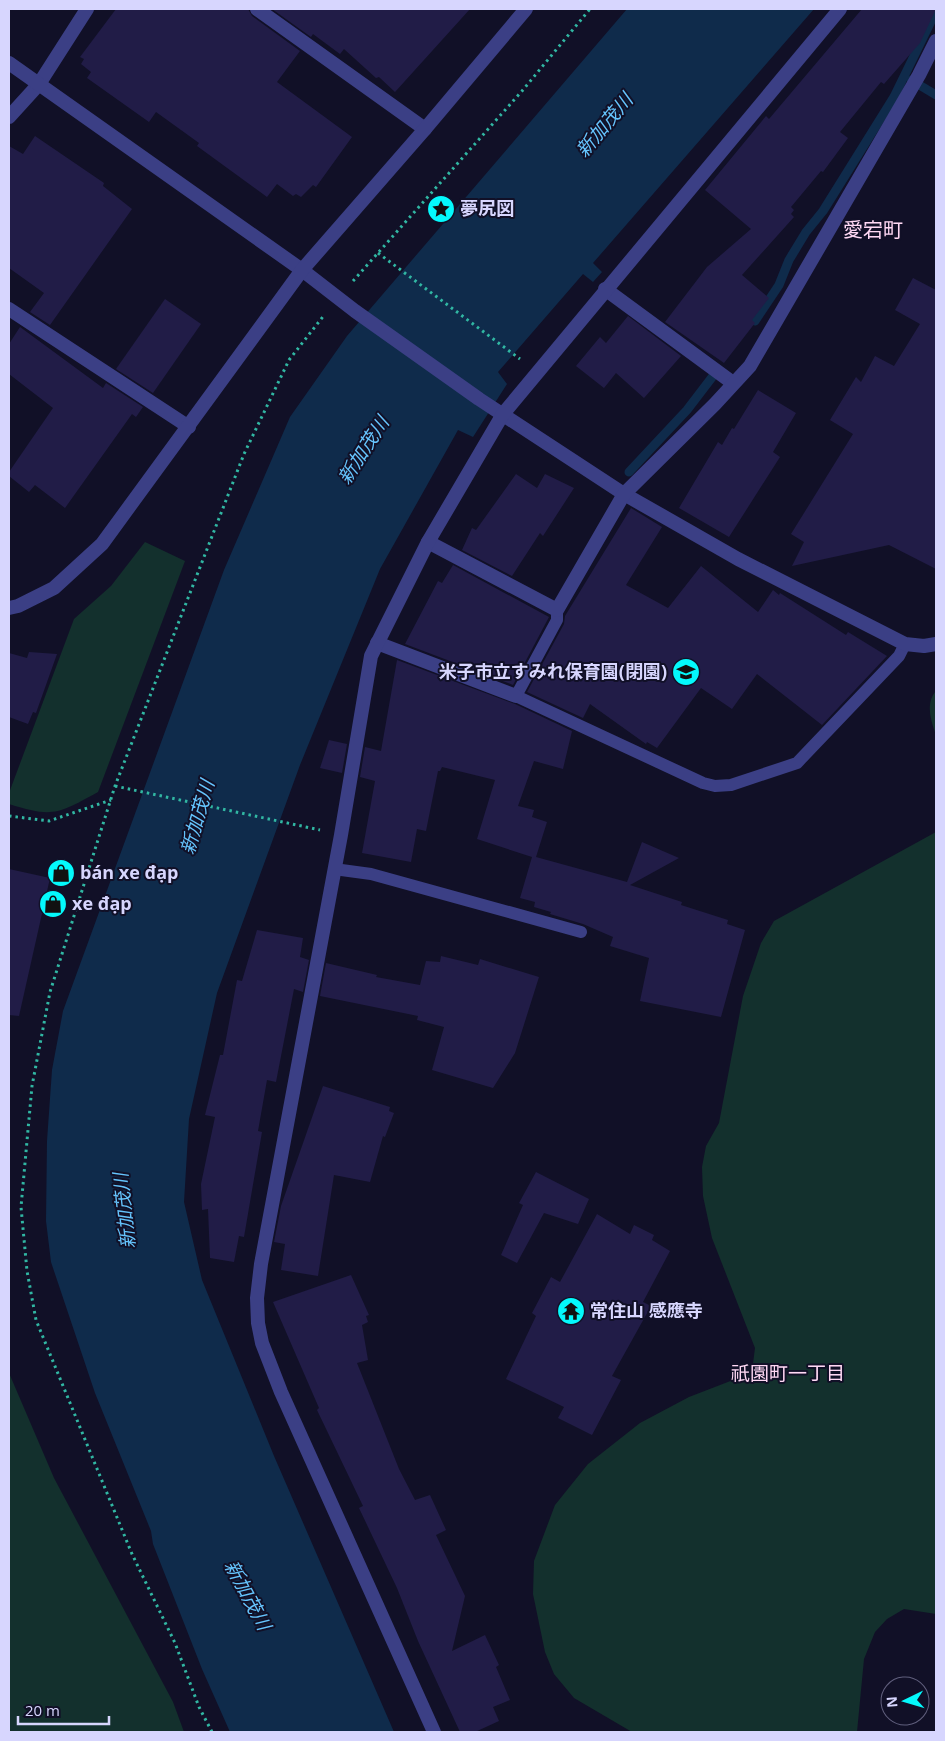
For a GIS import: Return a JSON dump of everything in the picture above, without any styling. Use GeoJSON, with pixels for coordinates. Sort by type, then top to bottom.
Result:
{"type":"FeatureCollection","features":[{"type":"Feature","properties":{"kind":"street"},"geometry":{"type":"LineString","coordinates":[[9,117],[39,84],[87,9]]}},
{"type":"Feature","properties":{"kind":"street"},"geometry":{"type":"LineString","coordinates":[[257,9],[425,129]]}},
{"type":"Feature","properties":{"kind":"street"},"geometry":{"type":"LineString","coordinates":[[9,608],[18,606],[54,588],[102,544],[302,270],[425,129],[526,9]]}},
{"type":"Feature","properties":{"kind":"street"},"geometry":{"type":"LineString","coordinates":[[434,1732],[280,1392],[262,1343],[258,1323],[257,1298],[266,1230],[334,869],[371,656],[428,542],[503,414],[605,289],[840,9]]}},
{"type":"Feature","properties":{"kind":"street"},"geometry":{"type":"LineString","coordinates":[[428,542],[557,610],[624,494],[715,404],[750,366],[919,75],[936,41]]}},
{"type":"Feature","properties":{"kind":"street"},"geometry":{"type":"LineString","coordinates":[[9,63],[302,270],[355,311],[479,399],[624,494],[738,559],[906,644],[924,646],[936,644]]}},
{"type":"Feature","properties":{"kind":"street"},"geometry":{"type":"LineString","coordinates":[[605,289],[733,383]]}},
{"type":"Feature","properties":{"kind":"street"},"geometry":{"type":"LineString","coordinates":[[9,309],[188,427]]}},
{"type":"Feature","properties":{"kind":"street"},"geometry":{"type":"LineString","coordinates":[[377,643],[516,696]]}},
{"type":"Feature","properties":{"kind":"lane"},"geometry":{"type":"LineString","coordinates":[[557,610],[557,620],[516,696],[703,783],[715,786],[731,785],[797,763],[899,656],[906,644]]}},
{"type":"Feature","properties":{"kind":"lane"},"geometry":{"type":"LineString","coordinates":[[334,869],[371,874],[581,932]]}},
{"type":"Feature","properties":{"kind":"path"},"geometry":{"type":"LineString","coordinates":[[212,1732],[199,1707],[175,1643],[132,1554],[36,1320],[27,1271],[21,1207],[32,1086],[50,992],[115,786],[244,454],[289,360],[339,298],[522,91],[590,9]]}},
{"type":"Feature","properties":{"kind":"path"},"geometry":{"type":"LineString","coordinates":[[378,253],[520,358]]}},
{"type":"Feature","properties":{"kind":"path"},"geometry":{"type":"LineString","coordinates":[[115,786],[321,830]]}},
{"type":"Feature","properties":{"kind":"path"},"geometry":{"type":"LineString","coordinates":[[9,816],[49,821],[112,800]]}},
{"type":"Feature","properties":{"kind":"green space"},"geometry":{"type":"Polygon","coordinates":[[[145,542],[185,561],[98,792],[64,809],[55,811],[36,811],[9,804],[9,793],[74,619],[111,586],[145,542]]]}},
{"type":"Feature","properties":{"kind":"green space"},"geometry":{"type":"Polygon","coordinates":[[[936,691],[936,735],[930,707],[936,691]]]}},
{"type":"Feature","properties":{"kind":"green space"},"geometry":{"type":"Polygon","coordinates":[[[936,832],[936,1614],[904,1609],[887,1619],[875,1632],[864,1659],[857,1732],[632,1732],[574,1698],[554,1674],[545,1652],[533,1594],[534,1561],[555,1505],[588,1464],[640,1423],[689,1397],[746,1375],[753,1364],[755,1348],[712,1238],[703,1196],[702,1167],[706,1146],[719,1123],[743,996],[761,943],[774,921],[936,832]]]}},
{"type":"Feature","properties":{"kind":"green space"},"geometry":{"type":"Polygon","coordinates":[[[9,1373],[54,1478],[173,1702],[184,1732],[9,1732],[9,1373]]]}},
{"type":"Feature","properties":{"kind":"water","name":"新加茂川"},"geometry":{"type":"Polygon","coordinates":[[[627,9],[814,9],[593,263],[602,272],[593,282],[583,274],[498,372],[507,384],[473,437],[458,430],[380,569],[300,765],[217,993],[189,1119],[184,1202],[202,1280],[274,1456],[394,1732],[230,1732],[202,1669],[153,1544],[151,1531],[95,1393],[51,1262],[46,1221],[47,1141],[52,1070],[63,1011],[224,570],[290,417],[347,336],[627,9]]]}},
{"type":"Feature","properties":{"kind":"building"},"geometry":{"type":"Polygon","coordinates":[[[116,9],[248,9],[252,16],[300,51],[277,82],[352,137],[316,187],[313,185],[301,197],[296,194],[293,196],[277,184],[267,197],[197,146],[199,143],[156,112],[149,122],[87,78],[91,72],[81,64],[84,59],[80,57],[116,9]]]}},
{"type":"Feature","properties":{"kind":"building"},"geometry":{"type":"Polygon","coordinates":[[[272,9],[470,9],[395,92],[379,77],[376,78],[344,49],[340,54],[313,34],[311,37],[272,9]]]}},
{"type":"Feature","properties":{"kind":"building"},"geometry":{"type":"Polygon","coordinates":[[[862,9],[936,9],[920,43],[884,84],[881,82],[840,132],[848,138],[823,172],[821,171],[791,207],[794,210],[791,214],[794,217],[742,275],[769,298],[752,320],[755,323],[724,363],[665,322],[707,267],[751,229],[705,190],[766,116],[769,119],[862,9]]]}},
{"type":"Feature","properties":{"kind":"building"},"geometry":{"type":"Polygon","coordinates":[[[35,136],[104,183],[103,186],[132,209],[50,325],[30,312],[44,293],[9,268],[9,146],[23,154],[35,136]]]}},
{"type":"Feature","properties":{"kind":"building"},"geometry":{"type":"Polygon","coordinates":[[[913,278],[936,290],[936,569],[889,545],[792,566],[804,542],[791,534],[853,434],[830,420],[856,377],[861,382],[875,356],[894,366],[920,324],[895,310],[913,278]]]}},
{"type":"Feature","properties":{"kind":"building"},"geometry":{"type":"Polygon","coordinates":[[[165,299],[201,324],[153,393],[116,369],[165,299]]]}},
{"type":"Feature","properties":{"kind":"building"},"geometry":{"type":"Polygon","coordinates":[[[628,316],[681,356],[644,398],[616,373],[604,388],[576,366],[600,337],[606,343],[628,316]]]}},
{"type":"Feature","properties":{"kind":"building"},"geometry":{"type":"Polygon","coordinates":[[[20,327],[103,388],[106,383],[143,407],[136,417],[132,414],[65,508],[35,485],[29,492],[9,476],[9,472],[53,408],[9,374],[9,344],[20,327]]]}},
{"type":"Feature","properties":{"kind":"building"},"geometry":{"type":"Polygon","coordinates":[[[758,390],[796,413],[773,452],[780,457],[729,537],[679,508],[718,442],[722,445],[758,390]]]}},
{"type":"Feature","properties":{"kind":"building"},"geometry":{"type":"Polygon","coordinates":[[[516,474],[537,488],[545,474],[574,488],[543,536],[540,533],[512,576],[462,550],[472,528],[476,530],[516,474]]]}},
{"type":"Feature","properties":{"kind":"building"},"geometry":{"type":"Polygon","coordinates":[[[631,508],[662,527],[626,585],[668,608],[701,566],[758,612],[773,590],[846,635],[848,632],[887,656],[822,725],[757,674],[732,709],[701,688],[657,748],[647,742],[646,744],[590,704],[583,718],[527,692],[564,624],[565,616],[631,508]]]}},
{"type":"Feature","properties":{"kind":"building"},"geometry":{"type":"Polygon","coordinates":[[[453,565],[549,617],[513,685],[405,644],[438,581],[442,583],[453,565]]]}},
{"type":"Feature","properties":{"kind":"building"},"geometry":{"type":"Polygon","coordinates":[[[29,652],[57,654],[36,713],[33,712],[28,724],[9,717],[9,653],[27,658],[29,652]]]}},
{"type":"Feature","properties":{"kind":"building"},"geometry":{"type":"Polygon","coordinates":[[[397,660],[515,704],[572,731],[563,769],[534,761],[518,806],[534,810],[532,817],[547,822],[536,857],[627,882],[642,842],[679,858],[630,885],[682,902],[681,905],[728,920],[727,924],[745,930],[721,1017],[640,1001],[649,958],[610,946],[613,937],[583,924],[550,914],[551,912],[534,907],[535,902],[520,898],[532,857],[477,839],[495,780],[442,767],[438,771],[426,831],[417,829],[411,862],[362,853],[375,781],[360,777],[365,747],[381,751],[397,660]]]}},
{"type":"Feature","properties":{"kind":"building"},"geometry":{"type":"Polygon","coordinates":[[[329,740],[347,744],[342,773],[320,768],[329,740]]]}},
{"type":"Feature","properties":{"kind":"building"},"geometry":{"type":"Polygon","coordinates":[[[9,869],[50,878],[19,1016],[9,1015],[9,869]]]}},
{"type":"Feature","properties":{"kind":"building"},"geometry":{"type":"Polygon","coordinates":[[[257,930],[303,938],[300,957],[309,960],[303,992],[294,989],[276,1082],[267,1080],[258,1131],[262,1132],[244,1237],[239,1236],[234,1262],[210,1258],[208,1209],[202,1210],[201,1184],[215,1117],[205,1115],[220,1055],[223,1055],[237,980],[242,981],[257,930]]]}},
{"type":"Feature","properties":{"kind":"building"},"geometry":{"type":"Polygon","coordinates":[[[441,956],[478,965],[480,959],[539,977],[515,1053],[493,1088],[432,1070],[444,1027],[417,1020],[418,1016],[320,996],[326,963],[377,975],[376,977],[420,985],[426,961],[440,962],[441,956]]]}},
{"type":"Feature","properties":{"kind":"building"},"geometry":{"type":"Polygon","coordinates":[[[323,1086],[390,1107],[389,1111],[394,1113],[385,1137],[383,1136],[370,1182],[334,1175],[318,1276],[281,1270],[285,1244],[274,1242],[281,1206],[323,1086]]]}},
{"type":"Feature","properties":{"kind":"building"},"geometry":{"type":"Polygon","coordinates":[[[536,1172],[589,1199],[578,1224],[544,1213],[517,1263],[501,1255],[523,1205],[519,1203],[536,1172]]]}},
{"type":"Feature","properties":{"kind":"building"},"geometry":{"type":"Polygon","coordinates":[[[597,1214],[630,1234],[634,1225],[654,1235],[652,1240],[670,1251],[643,1302],[651,1306],[612,1376],[621,1380],[592,1435],[558,1418],[564,1407],[506,1379],[536,1316],[532,1313],[551,1277],[560,1282],[597,1214]]]}},
{"type":"Feature","properties":{"kind":"building"},"geometry":{"type":"Polygon","coordinates":[[[351,1275],[369,1315],[366,1316],[368,1322],[362,1325],[368,1360],[357,1363],[399,1469],[415,1500],[430,1495],[446,1530],[436,1535],[465,1596],[452,1651],[485,1635],[499,1665],[496,1667],[510,1700],[493,1707],[499,1721],[475,1732],[460,1732],[418,1641],[397,1588],[359,1508],[363,1506],[317,1410],[319,1408],[273,1302],[351,1275]]]}},
{"type":"Feature","properties":{"kind":"waterway"},"geometry":{"type":"LineString","coordinates":[[755,321],[779,285],[789,260],[806,232],[823,211],[894,97],[936,11]]}},
{"type":"Feature","properties":{"kind":"waterway"},"geometry":{"type":"LineString","coordinates":[[911,80],[936,95]]}},
{"type":"Feature","properties":{"kind":"waterway"},"geometry":{"type":"LineString","coordinates":[[629,472],[687,410],[713,376]]}},
{"type":"Feature","properties":{"kind":"place","name":"夢尻図"},"geometry":{"type":"Point","coordinates":[441,209]}},
{"type":"Feature","properties":{"kind":"place","name":"米子市立すみれ保育園(閉園)"},"geometry":{"type":"Point","coordinates":[686,672]}},
{"type":"Feature","properties":{"kind":"place","name":"bán xe đạp"},"geometry":{"type":"Point","coordinates":[61,873]}},
{"type":"Feature","properties":{"kind":"place","name":"xe đạp"},"geometry":{"type":"Point","coordinates":[53,904]}},
{"type":"Feature","properties":{"kind":"place","name":"常住山 感應寺"},"geometry":{"type":"Point","coordinates":[571,1311]}},
{"type":"Feature","properties":{"kind":"district","name":"愛宕町"},"geometry":{"type":"Point","coordinates":[873,230]}},
{"type":"Feature","properties":{"kind":"district","name":"祇園町一丁目"},"geometry":{"type":"Point","coordinates":[788,1373]}}]}
